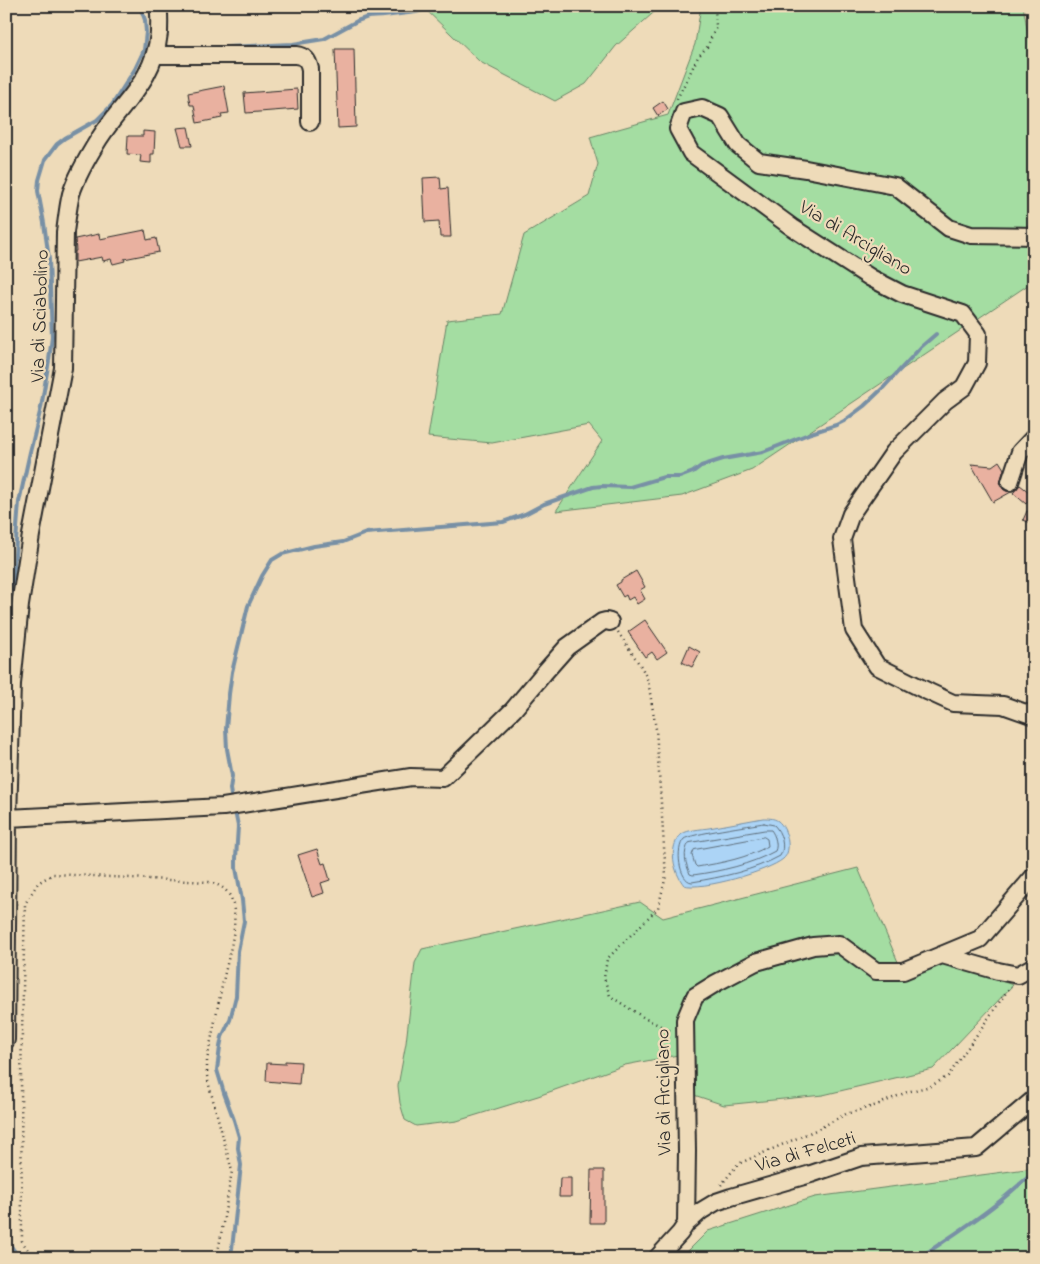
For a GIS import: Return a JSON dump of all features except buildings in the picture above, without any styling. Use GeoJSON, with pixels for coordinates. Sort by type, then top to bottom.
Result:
{"type":"FeatureCollection","features":[{"type":"Feature","properties":{"kind":"street","name":"Via di Sciabolino"},"geometry":{"type":"LineString","coordinates":[[6,1040],[8,818],[12,684],[20,605],[31,536],[63,368],[67,212],[76,180],[99,138],[144,79],[155,55],[159,25],[158,6]]}},
{"type":"Feature","properties":{"kind":"street"},"geometry":{"type":"LineString","coordinates":[[155,55],[296,54],[302,56],[309,63],[310,122]]}},
{"type":"Feature","properties":{"kind":"street","name":"Via di Arcigliano"},"geometry":{"type":"LineString","coordinates":[[1034,236],[971,234],[949,228],[895,186],[759,162],[738,145],[720,116],[702,108],[684,112],[678,129],[691,153],[794,228],[871,278],[902,294],[963,314],[978,334],[977,363],[964,387],[945,401],[894,452],[851,514],[842,539],[854,630],[877,666],[929,692],[953,703],[1004,705],[1034,716]]}},
{"type":"Feature","properties":{"kind":"street"},"geometry":{"type":"LineString","coordinates":[[1010,482],[1020,452],[1034,437]]}},
{"type":"Feature","properties":{"kind":"street"},"geometry":{"type":"LineString","coordinates":[[8,818],[223,807],[411,777],[443,778],[513,710],[567,647],[602,622],[610,622]]}},
{"type":"Feature","properties":{"kind":"street","name":"Via di Arcigliano"},"geometry":{"type":"LineString","coordinates":[[686,1224],[685,1020],[694,996],[756,962],[814,946],[839,944],[876,971],[903,971],[980,939],[1034,876]]}},
{"type":"Feature","properties":{"kind":"street"},"geometry":{"type":"LineString","coordinates":[[942,955],[1018,975],[1034,966]]}},
{"type":"Feature","properties":{"kind":"street","name":"Via di Felceti"},"geometry":{"type":"LineString","coordinates":[[658,1258],[686,1224],[709,1206],[731,1197],[811,1174],[861,1157],[976,1148],[1034,1099]]}},
{"type":"Feature","properties":{"kind":"path"},"geometry":{"type":"LineString","coordinates":[[682,118],[676,102],[698,57],[707,47],[716,27],[715,6]]}},
{"type":"Feature","properties":{"kind":"path"},"geometry":{"type":"LineString","coordinates":[[610,622],[642,668],[648,681],[656,729],[666,876],[658,908],[607,959],[604,978],[610,996],[646,1020],[685,1039]]}},
{"type":"Feature","properties":{"kind":"path"},"geometry":{"type":"LineString","coordinates":[[33,1258],[22,1241],[21,1076],[24,904],[38,883],[53,874],[209,882],[221,886],[231,899],[234,910],[233,933],[207,1068],[209,1085],[232,1171],[217,1258]]}},
{"type":"Feature","properties":{"kind":"path"},"geometry":{"type":"LineString","coordinates":[[720,1187],[738,1164],[818,1129],[846,1114],[877,1105],[907,1092],[931,1086],[948,1076],[1018,975]]}},
{"type":"Feature","properties":{"kind":"green space"},"geometry":{"type":"Polygon","coordinates":[[[422,6],[661,6],[616,46],[586,84],[555,101],[480,62],[422,6]]]}},
{"type":"Feature","properties":{"kind":"green space"},"geometry":{"type":"Polygon","coordinates":[[[701,6],[1023,6],[1034,65],[1034,281],[752,470],[682,496],[556,511],[602,441],[589,425],[492,443],[428,437],[447,320],[502,314],[524,235],[589,196],[598,164],[590,137],[668,115],[695,44],[701,6]]]}},
{"type":"Feature","properties":{"kind":"green space"},"geometry":{"type":"Polygon","coordinates":[[[858,868],[904,976],[940,961],[1013,985],[933,1069],[823,1095],[724,1105],[694,1095],[694,1052],[625,1065],[538,1096],[457,1121],[416,1126],[405,1120],[398,1086],[406,1043],[415,963],[422,949],[640,902],[663,918],[858,868]]]}},
{"type":"Feature","properties":{"kind":"green space"},"geometry":{"type":"Polygon","coordinates":[[[1034,1168],[1034,1258],[681,1258],[708,1231],[815,1197],[1034,1168]]]}},
{"type":"Feature","properties":{"kind":"water"},"geometry":{"type":"Polygon","coordinates":[[[763,818],[776,820],[784,829],[788,840],[788,851],[783,859],[764,869],[719,883],[693,886],[684,885],[680,880],[675,867],[673,852],[677,839],[682,834],[763,818]]]}},
{"type":"Feature","properties":{"kind":"waterway"},"geometry":{"type":"LineString","coordinates":[[6,653],[19,502],[41,408],[52,337],[49,259],[38,191],[39,180],[45,160],[57,144],[97,120],[112,105],[135,69],[144,50],[146,32],[145,20],[140,6]]}},
{"type":"Feature","properties":{"kind":"waterway"},"geometry":{"type":"LineString","coordinates":[[226,47],[293,44],[324,39],[368,17],[416,12],[436,6]]}},
{"type":"Feature","properties":{"kind":"waterway"},"geometry":{"type":"LineString","coordinates":[[232,801],[230,789],[232,776],[227,749],[226,729],[232,672],[248,606],[272,560],[282,554],[314,546],[343,542],[366,533],[503,522],[525,514],[544,504],[593,487],[630,487],[664,477],[680,477],[693,472],[701,466],[723,459],[763,452],[844,421],[864,406],[936,334]]}},
{"type":"Feature","properties":{"kind":"waterway"},"geometry":{"type":"LineString","coordinates":[[231,1258],[241,1165],[238,1148],[239,1137],[217,1070],[222,1037],[230,1020],[236,996],[238,951],[244,921],[236,868],[238,826],[235,811]]}},
{"type":"Feature","properties":{"kind":"waterway"},"geometry":{"type":"LineString","coordinates":[[919,1258],[986,1212],[1034,1173]]}},
{"type":"Feature","properties":{"kind":"waterway"},"geometry":{"type":"LineString","coordinates":[[6,1239],[19,1258]]}}]}
